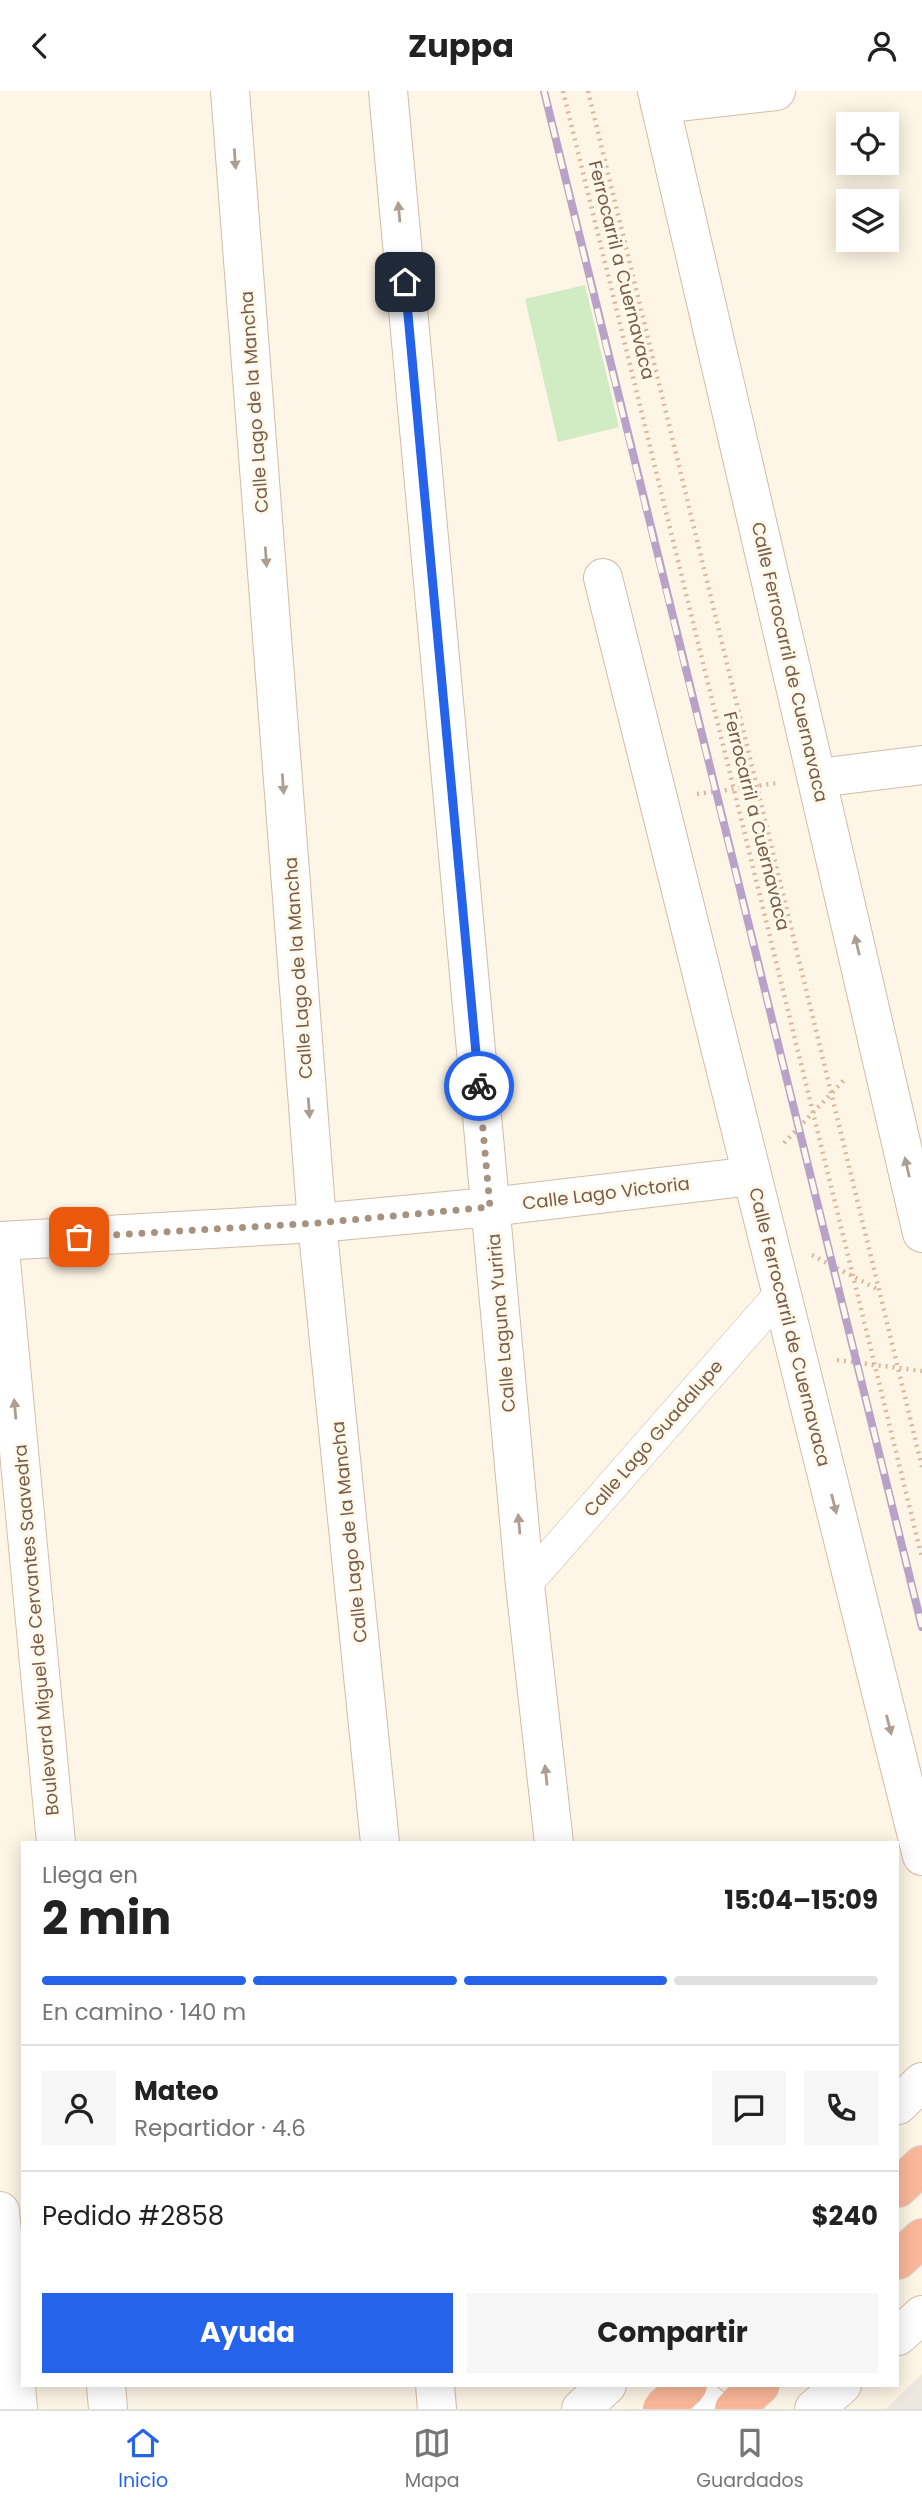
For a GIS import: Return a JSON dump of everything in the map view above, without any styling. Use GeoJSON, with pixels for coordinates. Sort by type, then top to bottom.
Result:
{"type":"FeatureCollection","features":[{"type":"Feature","properties":{"kind":"highway"},"geometry":{"type":"LineString","coordinates":[[899,2187],[922,2165]]}},
{"type":"Feature","properties":{"kind":"highway"},"geometry":{"type":"LineString","coordinates":[[899,2259],[922,2238]]}},
{"type":"Feature","properties":{"kind":"highway"},"geometry":{"type":"LineString","coordinates":[[662,2409],[685,2387]]}},
{"type":"Feature","properties":{"kind":"highway"},"geometry":{"type":"LineString","coordinates":[[734,2409],[758,2387]]}},
{"type":"Feature","properties":{"kind":"street","name":"Calle Lago de la Mancha"},"geometry":{"type":"LineString","coordinates":[[230,91],[317,1223],[380,1841]]}},
{"type":"Feature","properties":{"kind":"street","name":"Calle Laguna Yuriria"},"geometry":{"type":"LineString","coordinates":[[388,91],[525,1585],[554,1841]]}},
{"type":"Feature","properties":{"kind":"street"},"geometry":{"type":"LineString","coordinates":[[659,97],[776,91]]}},
{"type":"Feature","properties":{"kind":"street","name":"Calle Ferrocarril de Cuernavaca"},"geometry":{"type":"LineString","coordinates":[[659,97],[922,1233]]}},
{"type":"Feature","properties":{"kind":"street","name":"Calle Ferrocarril de Cuernavaca"},"geometry":{"type":"LineString","coordinates":[[603,578],[922,1856]]}},
{"type":"Feature","properties":{"kind":"street"},"geometry":{"type":"LineString","coordinates":[[817,778],[922,765]]}},
{"type":"Feature","properties":{"kind":"street","name":"Calle Lago Victoria"},"geometry":{"type":"LineString","coordinates":[[0,1241],[317,1223],[490,1207],[752,1176]]}},
{"type":"Feature","properties":{"kind":"street","name":"Boulevard Miguel de Cervantes Saavedra"},"geometry":{"type":"LineString","coordinates":[[0,1250],[57,1841]]}},
{"type":"Feature","properties":{"kind":"street","name":"Calle Lago Guadalupe"},"geometry":{"type":"LineString","coordinates":[[525,1585],[782,1292]]}},
{"type":"Feature","properties":{"kind":"street"},"geometry":{"type":"LineString","coordinates":[[899,2104],[922,2082]]}},
{"type":"Feature","properties":{"kind":"street"},"geometry":{"type":"LineString","coordinates":[[6,2233],[18,2409]]}},
{"type":"Feature","properties":{"kind":"street"},"geometry":{"type":"LineString","coordinates":[[899,2335],[922,2315]]}},
{"type":"Feature","properties":{"kind":"street"},"geometry":{"type":"LineString","coordinates":[[106,2387],[108,2409]]}},
{"type":"Feature","properties":{"kind":"street"},"geometry":{"type":"LineString","coordinates":[[435,2387],[437,2409]]}},
{"type":"Feature","properties":{"kind":"street"},"geometry":{"type":"LineString","coordinates":[[581,2409],[605,2387]]}},
{"type":"Feature","properties":{"kind":"street"},"geometry":{"type":"LineString","coordinates":[[689,2387],[713,2409]]}},
{"type":"Feature","properties":{"kind":"street"},"geometry":{"type":"LineString","coordinates":[[814,2409],[840,2387]]}},
{"type":"Feature","properties":{"kind":"path","name":"Ferrocarril a Cuernavaca"},"geometry":{"type":"LineString","coordinates":[[563,91],[922,1558]]}},
{"type":"Feature","properties":{"kind":"path"},"geometry":{"type":"LineString","coordinates":[[588,91],[922,1467]]}},
{"type":"Feature","properties":{"kind":"path"},"geometry":{"type":"LineString","coordinates":[[659,798],[817,778]]}},
{"type":"Feature","properties":{"kind":"path"},"geometry":{"type":"LineString","coordinates":[[752,1176],[879,1042]]}},
{"type":"Feature","properties":{"kind":"path"},"geometry":{"type":"LineString","coordinates":[[766,1231],[880,1290]]}},
{"type":"Feature","properties":{"kind":"path"},"geometry":{"type":"LineString","coordinates":[[798,1356],[922,1371]]}},
{"type":"Feature","properties":{"kind":"shaded area"},"geometry":{"type":"Polygon","coordinates":[[[922,2374],[922,2409],[886,2409],[922,2374]]]}},
{"type":"Feature","properties":{"kind":"green space"},"geometry":{"type":"Polygon","coordinates":[[[585,285],[619,427],[558,442],[525,299],[585,285]]]}},
{"type":"Feature","properties":{"kind":"railway"},"geometry":{"type":"LineString","coordinates":[[544,91],[922,1627]]}},
{"type":"Feature","properties":{"kind":"way so far"},"geometry":{"type":"LineString","coordinates":[[79,1237],[317,1223],[490,1207],[479,1086]]}},
{"type":"Feature","properties":{"kind":"route"},"geometry":{"type":"LineString","coordinates":[[405,282],[479,1086]]}}]}
